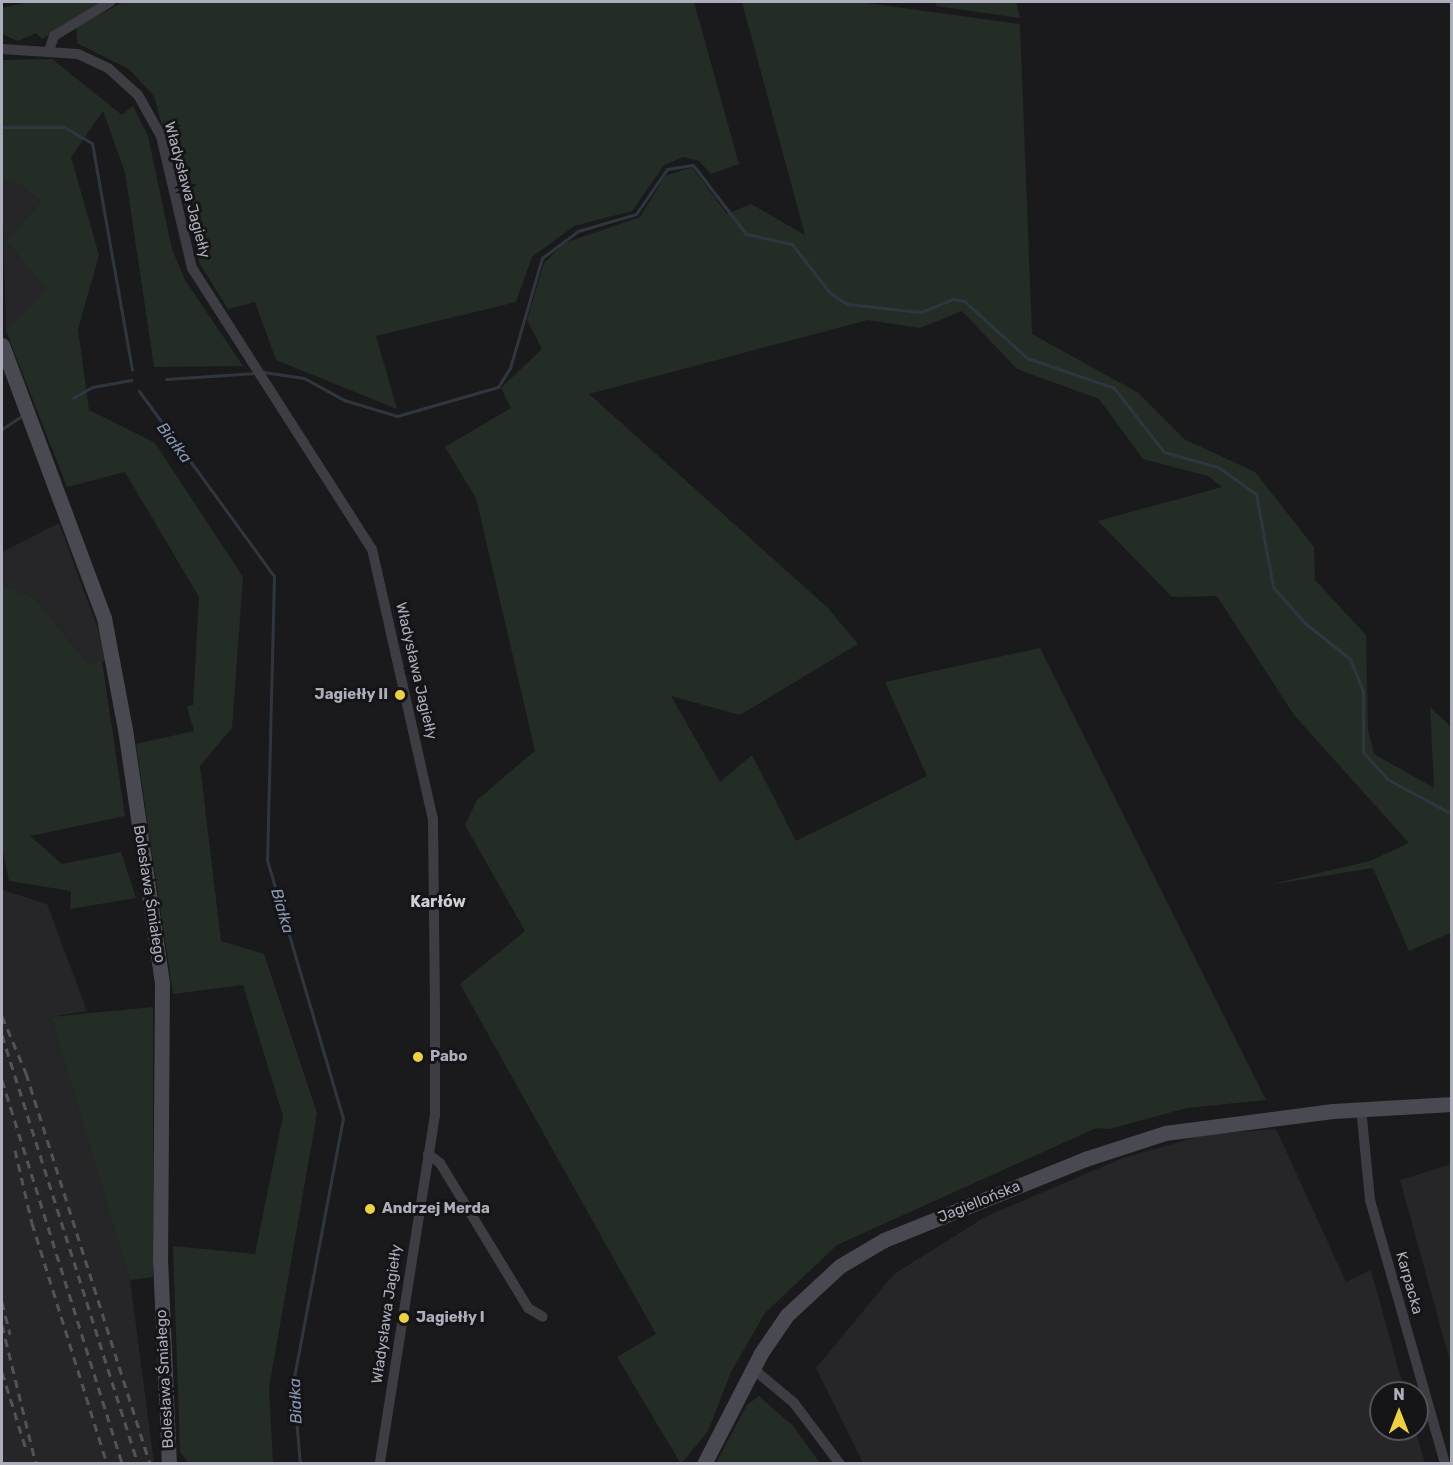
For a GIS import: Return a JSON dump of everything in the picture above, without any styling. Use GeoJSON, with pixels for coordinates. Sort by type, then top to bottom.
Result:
{"type":"FeatureCollection","features":[{"type":"Feature","properties":{"kind":"street"},"geometry":{"type":"LineString","coordinates":[[50,48],[54,36],[110,2]]}},
{"type":"Feature","properties":{"kind":"street","name":"Władysława Jagiełły"},"geometry":{"type":"LineString","coordinates":[[2,49],[50,48],[108,68],[145,104],[161,136],[192,268],[254,367],[369,540],[430,799],[435,1115],[380,1464]]}},
{"type":"Feature","properties":{"kind":"street","name":"Bolesława Śmiałego"},"geometry":{"type":"LineString","coordinates":[[2,345],[5,363],[111,643],[162,983],[160,1259],[169,1464]]}},
{"type":"Feature","properties":{"kind":"street","name":"Jagiellońska"},"geometry":{"type":"LineString","coordinates":[[704,1464],[752,1368],[787,1315],[817,1285],[897,1235],[1146,1138],[1361,1108],[1452,1104]]}},
{"type":"Feature","properties":{"kind":"street","name":"Karpacka"},"geometry":{"type":"LineString","coordinates":[[1361,1108],[1370,1200],[1445,1464]]}},
{"type":"Feature","properties":{"kind":"street"},"geometry":{"type":"LineString","coordinates":[[428,1154],[440,1163],[528,1308],[543,1317]]}},
{"type":"Feature","properties":{"kind":"street"},"geometry":{"type":"LineString","coordinates":[[752,1368],[794,1403],[840,1464]]}},
{"type":"Feature","properties":{"kind":"shaded area"},"geometry":{"type":"Polygon","coordinates":[[[29,2],[101,2],[42,39],[36,33],[18,41],[2,34],[2,8],[29,2]]]}},
{"type":"Feature","properties":{"kind":"shaded area"},"geometry":{"type":"Polygon","coordinates":[[[123,2],[694,2],[739,164],[711,174],[699,161],[684,157],[664,165],[632,211],[574,226],[532,257],[516,302],[376,336],[397,409],[276,360],[255,302],[228,309],[200,264],[154,96],[129,69],[77,43],[77,27],[123,2]]]}},
{"type":"Feature","properties":{"kind":"shaded area"},"geometry":{"type":"Polygon","coordinates":[[[742,2],[859,2],[1020,24],[1032,334],[1137,392],[1184,439],[1255,472],[1314,547],[1315,580],[1366,635],[1368,729],[1374,754],[1434,788],[1430,707],[1451,727],[1452,932],[1409,951],[1373,868],[1268,885],[1370,861],[1409,843],[1294,715],[1217,596],[1172,597],[1098,521],[1222,487],[1208,476],[1143,459],[1099,399],[1017,369],[962,311],[920,328],[868,320],[589,394],[828,608],[858,644],[740,715],[671,696],[720,782],[752,755],[796,841],[927,776],[885,682],[1040,648],[1266,1100],[1187,1108],[1109,1129],[1096,1128],[837,1245],[765,1313],[731,1372],[708,1431],[681,1464],[617,1357],[656,1334],[460,984],[525,931],[465,825],[477,800],[535,751],[476,498],[445,447],[511,408],[501,388],[542,349],[527,320],[544,263],[565,243],[640,217],[665,176],[692,167],[727,214],[751,204],[805,235],[742,2]]]}},
{"type":"Feature","properties":{"kind":"shaded area"},"geometry":{"type":"Polygon","coordinates":[[[935,2],[1016,2],[1020,18],[936,6],[935,2]]]}},
{"type":"Feature","properties":{"kind":"shaded area"},"geometry":{"type":"Polygon","coordinates":[[[52,59],[122,115],[133,106],[148,136],[172,249],[185,280],[243,366],[154,367],[125,172],[103,111],[71,157],[99,255],[78,329],[89,410],[155,443],[243,577],[232,728],[200,766],[221,941],[264,954],[317,1113],[269,1388],[273,1463],[189,1463],[180,1452],[173,1246],[255,1254],[283,1116],[243,985],[173,994],[136,744],[194,731],[187,707],[193,705],[199,597],[125,472],[67,487],[6,331],[47,290],[7,242],[41,201],[15,181],[2,180],[2,60],[52,59]]]}},
{"type":"Feature","properties":{"kind":"shaded area"},"geometry":{"type":"Polygon","coordinates":[[[2,180],[15,181],[41,201],[7,242],[47,290],[6,331],[2,180]]]}},
{"type":"Feature","properties":{"kind":"shaded area"},"geometry":{"type":"Polygon","coordinates":[[[59,523],[99,632],[105,661],[88,664],[35,598],[2,585],[2,552],[59,523]]]}},
{"type":"Feature","properties":{"kind":"shaded area"},"geometry":{"type":"Polygon","coordinates":[[[2,585],[35,598],[88,664],[102,661],[125,816],[30,836],[62,864],[121,852],[136,898],[70,909],[71,891],[9,881],[2,847],[2,585]]]}},
{"type":"Feature","properties":{"kind":"shaded area"},"geometry":{"type":"Polygon","coordinates":[[[2,890],[47,904],[87,1011],[51,1017],[130,1280],[154,1463],[2,1463],[2,890]]]}},
{"type":"Feature","properties":{"kind":"shaded area"},"geometry":{"type":"Polygon","coordinates":[[[153,1007],[153,1277],[130,1280],[51,1017],[153,1007]]]}},
{"type":"Feature","properties":{"kind":"shaded area"},"geometry":{"type":"Polygon","coordinates":[[[1276,1129],[1346,1282],[1371,1270],[1402,1381],[1369,1381],[1369,1441],[1419,1441],[1425,1463],[863,1463],[816,1368],[894,1274],[987,1216],[1123,1158],[1204,1135],[1276,1129]]]}},
{"type":"Feature","properties":{"kind":"shaded area"},"geometry":{"type":"Polygon","coordinates":[[[1452,1164],[1451,1365],[1400,1180],[1452,1164]]]}},
{"type":"Feature","properties":{"kind":"shaded area"},"geometry":{"type":"Polygon","coordinates":[[[759,1396],[793,1426],[820,1463],[716,1463],[747,1405],[759,1396]]]}},
{"type":"Feature","properties":{"kind":"waterway","name":"Białka"},"geometry":{"type":"LineString","coordinates":[[2,127],[64,127],[92,143],[132,369]]}},
{"type":"Feature","properties":{"kind":"waterway"},"geometry":{"type":"LineString","coordinates":[[263,372],[304,378],[344,400],[397,416],[498,387],[510,368],[542,258],[578,231],[636,214],[667,169],[693,165],[746,234],[792,244],[830,293],[847,304],[921,312],[953,299],[964,301],[1027,358],[1114,388],[1164,452],[1218,467],[1256,494],[1273,587],[1305,623],[1350,659],[1363,691],[1363,752],[1387,779],[1452,814]]}},
{"type":"Feature","properties":{"kind":"waterway"},"geometry":{"type":"LineString","coordinates":[[166,379],[257,373]]}},
{"type":"Feature","properties":{"kind":"waterway"},"geometry":{"type":"LineString","coordinates":[[73,398],[92,387],[131,380]]}},
{"type":"Feature","properties":{"kind":"waterway","name":"Białka"},"geometry":{"type":"LineString","coordinates":[[139,391],[274,576],[267,860],[343,1118],[293,1383],[300,1464]]}},
{"type":"Feature","properties":{"kind":"waterway"},"geometry":{"type":"LineString","coordinates":[[2,429],[21,416]]}},
{"type":"Feature","properties":{"kind":"railway"},"geometry":{"type":"LineString","coordinates":[[2,1016],[26,1073],[150,1464]]}},
{"type":"Feature","properties":{"kind":"railway"},"geometry":{"type":"LineString","coordinates":[[2,1035],[138,1464]]}},
{"type":"Feature","properties":{"kind":"railway"},"geometry":{"type":"LineString","coordinates":[[2,1080],[122,1464]]}},
{"type":"Feature","properties":{"kind":"railway"},"geometry":{"type":"LineString","coordinates":[[15,1150],[32,1223],[107,1464]]}},
{"type":"Feature","properties":{"kind":"railway"},"geometry":{"type":"LineString","coordinates":[[2,1302],[10,1334]]}},
{"type":"Feature","properties":{"kind":"railway"},"geometry":{"type":"LineString","coordinates":[[2,1325],[36,1464]]}},
{"type":"Feature","properties":{"kind":"railway"},"geometry":{"type":"LineString","coordinates":[[2,1372],[26,1449]]}},
{"type":"Feature","properties":{"kind":"place","name":"Jagiełły II"},"geometry":{"type":"Point","coordinates":[400,695]}},
{"type":"Feature","properties":{"kind":"place","name":"Pabo"},"geometry":{"type":"Point","coordinates":[418,1057]}},
{"type":"Feature","properties":{"kind":"place","name":"Andrzej Merda"},"geometry":{"type":"Point","coordinates":[370,1209]}},
{"type":"Feature","properties":{"kind":"place","name":"Jagiełły I"},"geometry":{"type":"Point","coordinates":[404,1318]}},
{"type":"Feature","properties":{"kind":"district","name":"Karłów"},"geometry":{"type":"Point","coordinates":[438,902]}}]}
